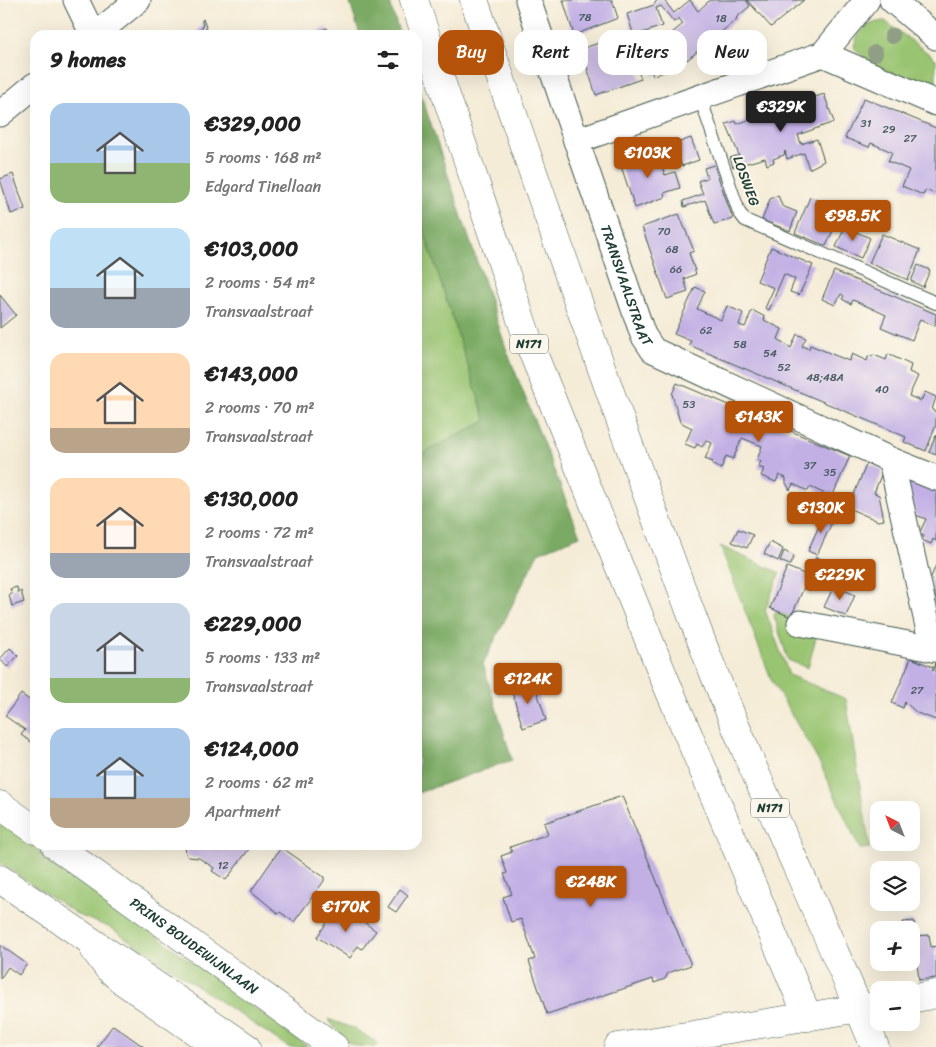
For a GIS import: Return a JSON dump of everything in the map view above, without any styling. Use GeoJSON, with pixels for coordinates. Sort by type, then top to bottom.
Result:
{"type":"FeatureCollection","features":[{"type":"Feature","properties":{"kind":"main road","name":"N171"},"geometry":{"type":"LineString","coordinates":[[414,0],[529,342],[664,680],[808,1017]]}},
{"type":"Feature","properties":{"kind":"main road","name":"N171"},"geometry":{"type":"LineString","coordinates":[[474,0],[532,172],[698,633],[772,814],[869,1007],[875,1047]]}},
{"type":"Feature","properties":{"kind":"main road"},"geometry":{"type":"LineString","coordinates":[[0,805],[30,826]]}},
{"type":"Feature","properties":{"kind":"main road","name":"PRINS BOUDEWIJNLAAN"},"geometry":{"type":"LineString","coordinates":[[62,850],[334,1047]]}},
{"type":"Feature","properties":{"kind":"main road"},"geometry":{"type":"LineString","coordinates":[[0,879],[246,1047]]}},
{"type":"Feature","properties":{"kind":"main road"},"geometry":{"type":"LineString","coordinates":[[82,934],[108,968],[218,1047]]}},
{"type":"Feature","properties":{"kind":"main road"},"geometry":{"type":"LineString","coordinates":[[920,997],[936,994]]}},
{"type":"Feature","properties":{"kind":"main road"},"geometry":{"type":"LineString","coordinates":[[618,1047],[715,1039],[808,1017],[869,1007]]}},
{"type":"Feature","properties":{"kind":"street"},"geometry":{"type":"LineString","coordinates":[[76,0],[91,30]]}},
{"type":"Feature","properties":{"kind":"street"},"geometry":{"type":"LineString","coordinates":[[100,30],[138,0]]}},
{"type":"Feature","properties":{"kind":"street","name":"TRANSVAALSTRAAT"},"geometry":{"type":"LineString","coordinates":[[528,0],[643,335],[654,350],[891,460],[936,478]]}},
{"type":"Feature","properties":{"kind":"street"},"geometry":{"type":"LineString","coordinates":[[576,141],[823,54],[867,0]]}},
{"type":"Feature","properties":{"kind":"street"},"geometry":{"type":"LineString","coordinates":[[892,0],[936,37]]}},
{"type":"Feature","properties":{"kind":"street"},"geometry":{"type":"LineString","coordinates":[[823,54],[936,103]]}},
{"type":"Feature","properties":{"kind":"street"},"geometry":{"type":"LineString","coordinates":[[0,114],[30,89]]}},
{"type":"Feature","properties":{"kind":"street"},"geometry":{"type":"LineString","coordinates":[[800,623],[934,649],[891,460]]}},
{"type":"Feature","properties":{"kind":"lane","name":"LOSWEG"},"geometry":{"type":"LineString","coordinates":[[700,97],[739,212],[745,220],[936,303]]}},
{"type":"Feature","properties":{"kind":"green space"},"geometry":{"type":"Polygon","coordinates":[[[349,0],[389,0],[398,30],[358,30],[349,0]]]}},
{"type":"Feature","properties":{"kind":"green space"},"geometry":{"type":"Polygon","coordinates":[[[885,21],[936,59],[936,91],[880,68],[861,55],[854,47],[858,36],[865,28],[874,23],[885,21]]]}},
{"type":"Feature","properties":{"kind":"green space"},"geometry":{"type":"Polygon","coordinates":[[[422,98],[507,351],[580,536],[538,553],[483,664],[512,760],[422,792],[422,454],[486,421],[422,225],[422,98]]]}},
{"type":"Feature","properties":{"kind":"green space"},"geometry":{"type":"Polygon","coordinates":[[[422,225],[486,421],[422,454],[422,225]]]}},
{"type":"Feature","properties":{"kind":"green space"},"geometry":{"type":"Polygon","coordinates":[[[720,546],[780,573],[765,610],[789,675],[846,699],[870,848],[860,849],[819,762],[772,681],[720,546]]]}},
{"type":"Feature","properties":{"kind":"green space"},"geometry":{"type":"Polygon","coordinates":[[[776,611],[791,617],[816,637],[808,668],[788,660],[774,616],[776,611]]]}},
{"type":"Feature","properties":{"kind":"green space"},"geometry":{"type":"Polygon","coordinates":[[[0,818],[30,841],[30,850],[43,850],[308,1047],[288,1047],[111,928],[78,915],[0,863],[0,818]]]}},
{"type":"Feature","properties":{"kind":"green space"},"geometry":{"type":"Polygon","coordinates":[[[328,1019],[355,1029],[379,1044],[376,1047],[352,1044],[343,1038],[328,1019]]]}},
{"type":"Feature","properties":{"kind":"building"},"geometry":{"type":"Polygon","coordinates":[[[563,0],[612,0],[618,18],[587,30],[572,30],[563,0]]]}},
{"type":"Feature","properties":{"kind":"building"},"geometry":{"type":"Polygon","coordinates":[[[657,0],[664,0],[674,13],[690,0],[698,11],[710,0],[746,0],[750,6],[724,30],[697,30],[697,52],[687,60],[687,30],[676,30],[683,24],[679,18],[674,22],[661,6],[656,8],[662,26],[651,30],[632,30],[627,14],[654,5],[657,0]]]}},
{"type":"Feature","properties":{"kind":"building"},"geometry":{"type":"Polygon","coordinates":[[[747,0],[804,0],[771,27],[747,0]]]}},
{"type":"Feature","properties":{"kind":"building"},"geometry":{"type":"Polygon","coordinates":[[[203,19],[207,30],[198,30],[203,26],[203,19]]]}},
{"type":"Feature","properties":{"kind":"building"},"geometry":{"type":"Polygon","coordinates":[[[598,43],[598,75],[640,75],[641,79],[596,95],[588,70],[588,47],[598,43]]]}},
{"type":"Feature","properties":{"kind":"building"},"geometry":{"type":"Polygon","coordinates":[[[824,94],[834,122],[798,135],[801,144],[817,139],[824,161],[809,169],[804,153],[787,159],[785,151],[784,155],[773,159],[774,162],[767,165],[765,158],[733,167],[730,158],[739,155],[726,124],[736,121],[737,124],[824,94]]]}},
{"type":"Feature","properties":{"kind":"building"},"geometry":{"type":"Polygon","coordinates":[[[864,98],[936,128],[936,194],[926,190],[923,195],[902,186],[909,170],[888,161],[892,152],[871,143],[869,147],[845,138],[864,98]]]}},
{"type":"Feature","properties":{"kind":"building"},"geometry":{"type":"Polygon","coordinates":[[[691,138],[699,160],[682,166],[674,144],[691,138]]]}},
{"type":"Feature","properties":{"kind":"building"},"geometry":{"type":"Polygon","coordinates":[[[656,150],[665,175],[675,172],[680,188],[664,193],[665,197],[635,208],[620,163],[656,150]]]}},
{"type":"Feature","properties":{"kind":"building"},"geometry":{"type":"Polygon","coordinates":[[[714,165],[733,219],[714,224],[705,200],[684,207],[683,201],[703,194],[698,181],[707,178],[704,168],[714,165]]]}},
{"type":"Feature","properties":{"kind":"building"},"geometry":{"type":"Polygon","coordinates":[[[13,174],[25,209],[11,214],[0,179],[13,174]]]}},
{"type":"Feature","properties":{"kind":"building"},"geometry":{"type":"Polygon","coordinates":[[[778,195],[782,206],[797,212],[790,231],[762,220],[770,199],[778,195]]]}},
{"type":"Feature","properties":{"kind":"building"},"geometry":{"type":"Polygon","coordinates":[[[810,197],[842,211],[826,246],[795,233],[810,197]]]}},
{"type":"Feature","properties":{"kind":"building"},"geometry":{"type":"Polygon","coordinates":[[[679,214],[694,251],[689,253],[696,274],[684,279],[688,292],[667,299],[642,227],[679,214]]]}},
{"type":"Feature","properties":{"kind":"building"},"geometry":{"type":"Polygon","coordinates":[[[845,227],[870,238],[861,258],[836,247],[845,227]]]}},
{"type":"Feature","properties":{"kind":"building"},"geometry":{"type":"Polygon","coordinates":[[[882,234],[920,250],[908,280],[869,263],[882,234]]]}},
{"type":"Feature","properties":{"kind":"building"},"geometry":{"type":"Polygon","coordinates":[[[771,247],[813,265],[799,295],[790,292],[795,279],[784,274],[769,310],[765,308],[774,288],[757,281],[771,247]]]}},
{"type":"Feature","properties":{"kind":"building"},"geometry":{"type":"Polygon","coordinates":[[[918,265],[930,270],[923,287],[911,281],[918,265]]]}},
{"type":"Feature","properties":{"kind":"building"},"geometry":{"type":"Polygon","coordinates":[[[834,271],[936,314],[935,326],[920,319],[912,340],[881,327],[886,315],[853,300],[851,304],[842,299],[844,296],[841,294],[835,305],[822,299],[834,271]]]}},
{"type":"Feature","properties":{"kind":"building"},"geometry":{"type":"Polygon","coordinates":[[[695,287],[705,291],[697,309],[721,320],[727,306],[743,313],[739,325],[745,327],[752,310],[765,317],[764,320],[782,329],[778,339],[791,348],[797,334],[806,338],[802,346],[809,349],[810,345],[849,361],[852,354],[867,361],[868,357],[874,355],[886,360],[888,354],[911,365],[909,372],[918,376],[909,396],[921,401],[925,392],[936,397],[932,410],[936,412],[936,425],[926,451],[904,442],[906,437],[689,345],[691,341],[674,334],[695,287]]]}},
{"type":"Feature","properties":{"kind":"building"},"geometry":{"type":"Polygon","coordinates":[[[0,295],[16,315],[0,328],[0,295]]]}},
{"type":"Feature","properties":{"kind":"building"},"geometry":{"type":"Polygon","coordinates":[[[677,383],[850,456],[832,497],[810,487],[808,491],[793,484],[790,490],[786,483],[786,478],[779,475],[776,482],[761,476],[764,469],[758,467],[761,461],[757,460],[762,446],[742,438],[733,459],[726,456],[721,469],[712,464],[713,462],[705,459],[712,443],[706,440],[702,447],[697,444],[695,448],[685,444],[692,428],[680,422],[672,394],[677,383]]]}},
{"type":"Feature","properties":{"kind":"building"},"geometry":{"type":"Polygon","coordinates":[[[936,435],[936,455],[929,452],[936,435]]]}},
{"type":"Feature","properties":{"kind":"building"},"geometry":{"type":"Polygon","coordinates":[[[867,463],[883,470],[874,493],[879,495],[884,520],[878,521],[848,508],[867,463]]]}},
{"type":"Feature","properties":{"kind":"building"},"geometry":{"type":"Polygon","coordinates":[[[903,474],[936,485],[936,541],[933,539],[931,544],[922,540],[924,536],[919,534],[926,519],[913,514],[915,509],[910,507],[903,474]]]}},
{"type":"Feature","properties":{"kind":"building"},"geometry":{"type":"Polygon","coordinates":[[[824,514],[834,518],[817,555],[808,551],[824,514]]]}},
{"type":"Feature","properties":{"kind":"building"},"geometry":{"type":"Polygon","coordinates":[[[738,529],[753,535],[747,548],[732,542],[738,529]]]}},
{"type":"Feature","properties":{"kind":"building"},"geometry":{"type":"Polygon","coordinates":[[[770,542],[783,549],[778,561],[764,554],[770,542]]]}},
{"type":"Feature","properties":{"kind":"building"},"geometry":{"type":"Polygon","coordinates":[[[784,551],[794,556],[790,565],[780,561],[784,551]]]}},
{"type":"Feature","properties":{"kind":"building"},"geometry":{"type":"Polygon","coordinates":[[[816,557],[841,567],[834,585],[809,574],[816,557]]]}},
{"type":"Feature","properties":{"kind":"building"},"geometry":{"type":"Polygon","coordinates":[[[936,565],[936,623],[927,587],[936,565]]]}},
{"type":"Feature","properties":{"kind":"building"},"geometry":{"type":"Polygon","coordinates":[[[787,567],[809,576],[791,617],[770,608],[787,567]]]}},
{"type":"Feature","properties":{"kind":"building"},"geometry":{"type":"Polygon","coordinates":[[[834,586],[855,595],[846,616],[824,607],[834,586]]]}},
{"type":"Feature","properties":{"kind":"building"},"geometry":{"type":"Polygon","coordinates":[[[17,587],[18,593],[21,591],[24,602],[12,606],[9,595],[12,594],[10,589],[17,587]]]}},
{"type":"Feature","properties":{"kind":"building"},"geometry":{"type":"Polygon","coordinates":[[[10,648],[18,656],[7,667],[0,659],[10,648]]]}},
{"type":"Feature","properties":{"kind":"building"},"geometry":{"type":"Polygon","coordinates":[[[911,658],[933,667],[933,671],[936,663],[936,720],[917,713],[905,702],[903,708],[892,703],[911,658]]]}},
{"type":"Feature","properties":{"kind":"building"},"geometry":{"type":"Polygon","coordinates":[[[534,682],[546,720],[523,728],[511,689],[534,682]]]}},
{"type":"Feature","properties":{"kind":"building"},"geometry":{"type":"Polygon","coordinates":[[[21,694],[30,700],[30,741],[21,735],[25,730],[5,716],[21,694]]]}},
{"type":"Feature","properties":{"kind":"building"},"geometry":{"type":"Polygon","coordinates":[[[622,796],[691,965],[668,973],[665,979],[654,983],[653,979],[547,1014],[529,961],[535,959],[521,919],[511,922],[503,897],[512,894],[504,874],[507,873],[501,856],[512,852],[510,847],[548,834],[544,823],[622,796]]]}},
{"type":"Feature","properties":{"kind":"building"},"geometry":{"type":"Polygon","coordinates":[[[186,850],[248,850],[226,880],[212,871],[214,868],[199,858],[188,857],[186,850]]]}},
{"type":"Feature","properties":{"kind":"building"},"geometry":{"type":"Polygon","coordinates":[[[279,850],[285,850],[324,877],[324,881],[294,922],[280,912],[279,914],[251,891],[279,850]]]}},
{"type":"Feature","properties":{"kind":"building"},"geometry":{"type":"Polygon","coordinates":[[[400,889],[408,895],[396,912],[388,907],[400,889]]]}},
{"type":"Feature","properties":{"kind":"building"},"geometry":{"type":"Polygon","coordinates":[[[338,907],[344,915],[345,912],[351,916],[353,914],[376,931],[362,949],[358,946],[350,958],[317,937],[338,907]]]}},
{"type":"Feature","properties":{"kind":"building"},"geometry":{"type":"Polygon","coordinates":[[[929,935],[931,947],[936,946],[936,978],[919,980],[920,936],[929,935]]]}},
{"type":"Feature","properties":{"kind":"building"},"geometry":{"type":"Polygon","coordinates":[[[0,945],[27,964],[19,975],[8,967],[0,979],[0,945]]]}},
{"type":"Feature","properties":{"kind":"building"},"geometry":{"type":"Polygon","coordinates":[[[113,1025],[144,1047],[97,1047],[113,1025]]]}}]}
